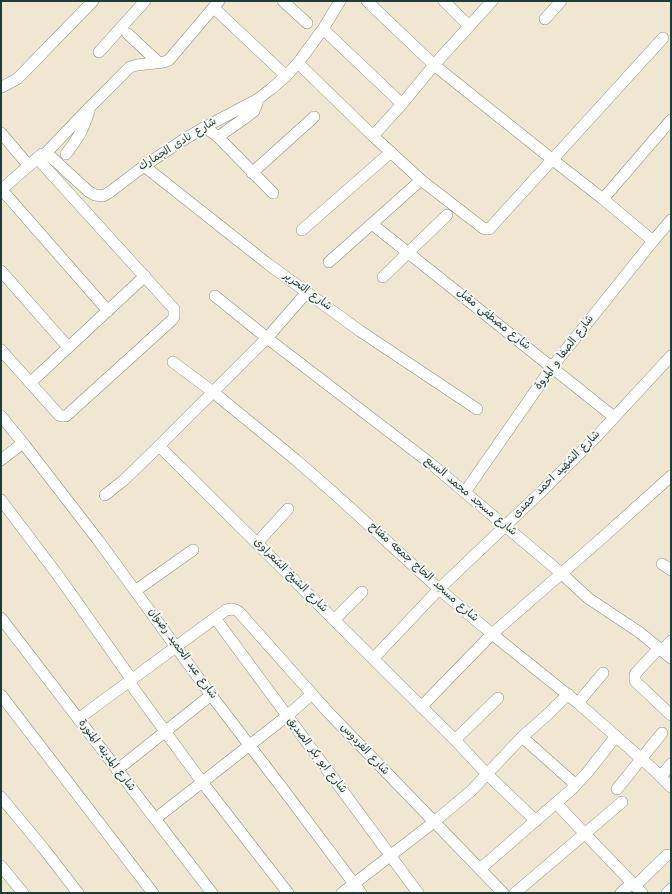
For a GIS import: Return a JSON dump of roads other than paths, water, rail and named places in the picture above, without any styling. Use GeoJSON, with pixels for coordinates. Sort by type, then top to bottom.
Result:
{"type":"FeatureCollection","features":[{"type":"Feature","properties":{"kind":"street"},"geometry":{"type":"LineString","coordinates":[[2,87],[24,73],[93,1]]}},
{"type":"Feature","properties":{"kind":"street"},"geometry":{"type":"LineString","coordinates":[[99,52],[145,1]]}},
{"type":"Feature","properties":{"kind":"street"},"geometry":{"type":"LineString","coordinates":[[283,1],[307,23]]}},
{"type":"Feature","properties":{"kind":"street","name":"شارع نادى الجمارك"},"geometry":{"type":"LineString","coordinates":[[37,159],[50,156],[88,191],[95,195],[103,196],[183,140],[258,99],[286,76],[298,63],[323,29],[340,1]]}},
{"type":"Feature","properties":{"kind":"street"},"geometry":{"type":"LineString","coordinates":[[367,1],[434,65],[603,199],[653,241]]}},
{"type":"Feature","properties":{"kind":"street"},"geometry":{"type":"LineString","coordinates":[[444,1],[469,26]]}},
{"type":"Feature","properties":{"kind":"street"},"geometry":{"type":"LineString","coordinates":[[373,136],[492,1]]}},
{"type":"Feature","properties":{"kind":"street"},"geometry":{"type":"LineString","coordinates":[[545,19],[561,1]]}},
{"type":"Feature","properties":{"kind":"street"},"geometry":{"type":"LineString","coordinates":[[108,311],[2,190],[37,159],[128,69],[133,66],[159,63],[169,60],[216,5],[286,76]]}},
{"type":"Feature","properties":{"kind":"street"},"geometry":{"type":"LineString","coordinates":[[323,29],[402,104]]}},
{"type":"Feature","properties":{"kind":"street"},"geometry":{"type":"LineString","coordinates":[[128,34],[159,63]]}},
{"type":"Feature","properties":{"kind":"street"},"geometry":{"type":"LineString","coordinates":[[298,63],[373,136],[422,180],[483,228],[489,229],[663,38]]}},
{"type":"Feature","properties":{"kind":"street"},"geometry":{"type":"LineString","coordinates":[[133,66],[136,52],[141,47]]}},
{"type":"Feature","properties":{"kind":"street"},"geometry":{"type":"LineString","coordinates":[[218,137],[254,111],[258,99]]}},
{"type":"Feature","properties":{"kind":"street"},"geometry":{"type":"LineString","coordinates":[[66,154],[81,132],[90,107]]}},
{"type":"Feature","properties":{"kind":"street"},"geometry":{"type":"LineString","coordinates":[[252,173],[314,117]]}},
{"type":"Feature","properties":{"kind":"street"},"geometry":{"type":"LineString","coordinates":[[603,199],[671,120]]}},
{"type":"Feature","properties":{"kind":"street"},"geometry":{"type":"LineString","coordinates":[[206,127],[218,137],[273,193]]}},
{"type":"Feature","properties":{"kind":"street"},"geometry":{"type":"LineString","coordinates":[[1,133],[37,159],[174,309],[174,317],[172,320],[66,416],[59,415],[1,350]]}},
{"type":"Feature","properties":{"kind":"street"},"geometry":{"type":"LineString","coordinates":[[302,230],[390,152]]}},
{"type":"Feature","properties":{"kind":"street","name":"شارع التحرير"},"geometry":{"type":"LineString","coordinates":[[144,166],[268,264],[360,331],[477,409]]}},
{"type":"Feature","properties":{"kind":"street"},"geometry":{"type":"LineString","coordinates":[[329,262],[422,180]]}},
{"type":"Feature","properties":{"kind":"street"},"geometry":{"type":"LineString","coordinates":[[383,277],[447,214]]}},
{"type":"Feature","properties":{"kind":"street","name":"شارع الصفا و المروة"},"geometry":{"type":"LineString","coordinates":[[465,492],[552,367],[671,220]]}},
{"type":"Feature","properties":{"kind":"street","name":"شارع مصطفى مقبل"},"geometry":{"type":"LineString","coordinates":[[372,224],[614,416]]}},
{"type":"Feature","properties":{"kind":"street"},"geometry":{"type":"LineString","coordinates":[[1,271],[68,347]]}},
{"type":"Feature","properties":{"kind":"street"},"geometry":{"type":"LineString","coordinates":[[30,383],[145,276]]}},
{"type":"Feature","properties":{"kind":"street"},"geometry":{"type":"LineString","coordinates":[[104,495],[124,480],[267,338],[307,292]]}},
{"type":"Feature","properties":{"kind":"street","name":"شارع مسجد محمد السبع"},"geometry":{"type":"LineString","coordinates":[[215,296],[267,338],[425,458],[561,573],[588,598],[639,632],[671,658]]}},
{"type":"Feature","properties":{"kind":"street","name":"شارع الشهيد احمد حمدى"},"geometry":{"type":"LineString","coordinates":[[372,659],[440,589],[597,436],[671,356]]}},
{"type":"Feature","properties":{"kind":"street","name":"شارع مسجد الحاج جمعه مفتاح"},"geometry":{"type":"LineString","coordinates":[[173,362],[213,392],[330,490],[492,634],[568,694],[661,776],[671,788]]}},
{"type":"Feature","properties":{"kind":"street","name":"شارع عبد الحميد رضوان"},"geometry":{"type":"LineString","coordinates":[[1,416],[23,442],[136,591],[211,695],[361,893]]}},
{"type":"Feature","properties":{"kind":"street"},"geometry":{"type":"LineString","coordinates":[[1,460],[23,442]]}},
{"type":"Feature","properties":{"kind":"street","name":"شارع الشيخ الشعراوى"},"geometry":{"type":"LineString","coordinates":[[159,446],[421,706],[487,774],[536,821]]}},
{"type":"Feature","properties":{"kind":"street"},"geometry":{"type":"LineString","coordinates":[[421,706],[492,634],[671,476]]}},
{"type":"Feature","properties":{"kind":"street"},"geometry":{"type":"LineString","coordinates":[[1,500],[57,574],[202,782],[288,893]]}},
{"type":"Feature","properties":{"kind":"street"},"geometry":{"type":"LineString","coordinates":[[257,543],[288,509]]}},
{"type":"Feature","properties":{"kind":"street"},"geometry":{"type":"LineString","coordinates":[[136,591],[193,550]]}},
{"type":"Feature","properties":{"kind":"street"},"geometry":{"type":"LineString","coordinates":[[334,620],[362,592]]}},
{"type":"Feature","properties":{"kind":"street","name":"شارع الفردوس"},"geometry":{"type":"LineString","coordinates":[[215,618],[226,610],[232,609],[239,612],[312,694],[503,893]]}},
{"type":"Feature","properties":{"kind":"street","name":"شارع المدينه المنورة"},"geometry":{"type":"LineString","coordinates":[[1,618],[212,893]]}},
{"type":"Feature","properties":{"kind":"street"},"geometry":{"type":"LineString","coordinates":[[78,719],[215,618]]}},
{"type":"Feature","properties":{"kind":"street","name":"شارع ابو بكر الصديق"},"geometry":{"type":"LineString","coordinates":[[215,618],[418,893]]}},
{"type":"Feature","properties":{"kind":"street"},"geometry":{"type":"LineString","coordinates":[[671,641],[636,673],[634,678],[635,681],[671,715]]}},
{"type":"Feature","properties":{"kind":"street"},"geometry":{"type":"LineString","coordinates":[[578,703],[603,673]]}},
{"type":"Feature","properties":{"kind":"street"},"geometry":{"type":"LineString","coordinates":[[155,819],[249,746],[312,694]]}},
{"type":"Feature","properties":{"kind":"street"},"geometry":{"type":"LineString","coordinates":[[342,893],[434,822],[471,790],[522,737],[568,694]]}},
{"type":"Feature","properties":{"kind":"street"},"geometry":{"type":"LineString","coordinates":[[1,695],[153,893]]}},
{"type":"Feature","properties":{"kind":"street"},"geometry":{"type":"LineString","coordinates":[[118,770],[211,695]]}},
{"type":"Feature","properties":{"kind":"street"},"geometry":{"type":"LineString","coordinates":[[455,740],[498,698]]}},
{"type":"Feature","properties":{"kind":"street"},"geometry":{"type":"LineString","coordinates":[[617,790],[662,733]]}},
{"type":"Feature","properties":{"kind":"street"},"geometry":{"type":"LineString","coordinates":[[480,869],[576,785],[616,736]]}},
{"type":"Feature","properties":{"kind":"street"},"geometry":{"type":"LineString","coordinates":[[522,737],[576,785]]}},
{"type":"Feature","properties":{"kind":"street"},"geometry":{"type":"LineString","coordinates":[[661,776],[671,764]]}},
{"type":"Feature","properties":{"kind":"street"},"geometry":{"type":"LineString","coordinates":[[516,893],[622,802]]}},
{"type":"Feature","properties":{"kind":"street"},"geometry":{"type":"LineString","coordinates":[[3,803],[44,849],[78,893]]}},
{"type":"Feature","properties":{"kind":"street"},"geometry":{"type":"LineString","coordinates":[[556,804],[636,887]]}},
{"type":"Feature","properties":{"kind":"street"},"geometry":{"type":"LineString","coordinates":[[621,893],[636,887],[667,855]]}},
{"type":"Feature","properties":{"kind":"street"},"geometry":{"type":"LineString","coordinates":[[1,866],[23,893]]}},
{"type":"Feature","properties":{"kind":"street"},"geometry":{"type":"LineString","coordinates":[[667,893],[671,889]]}}]}
